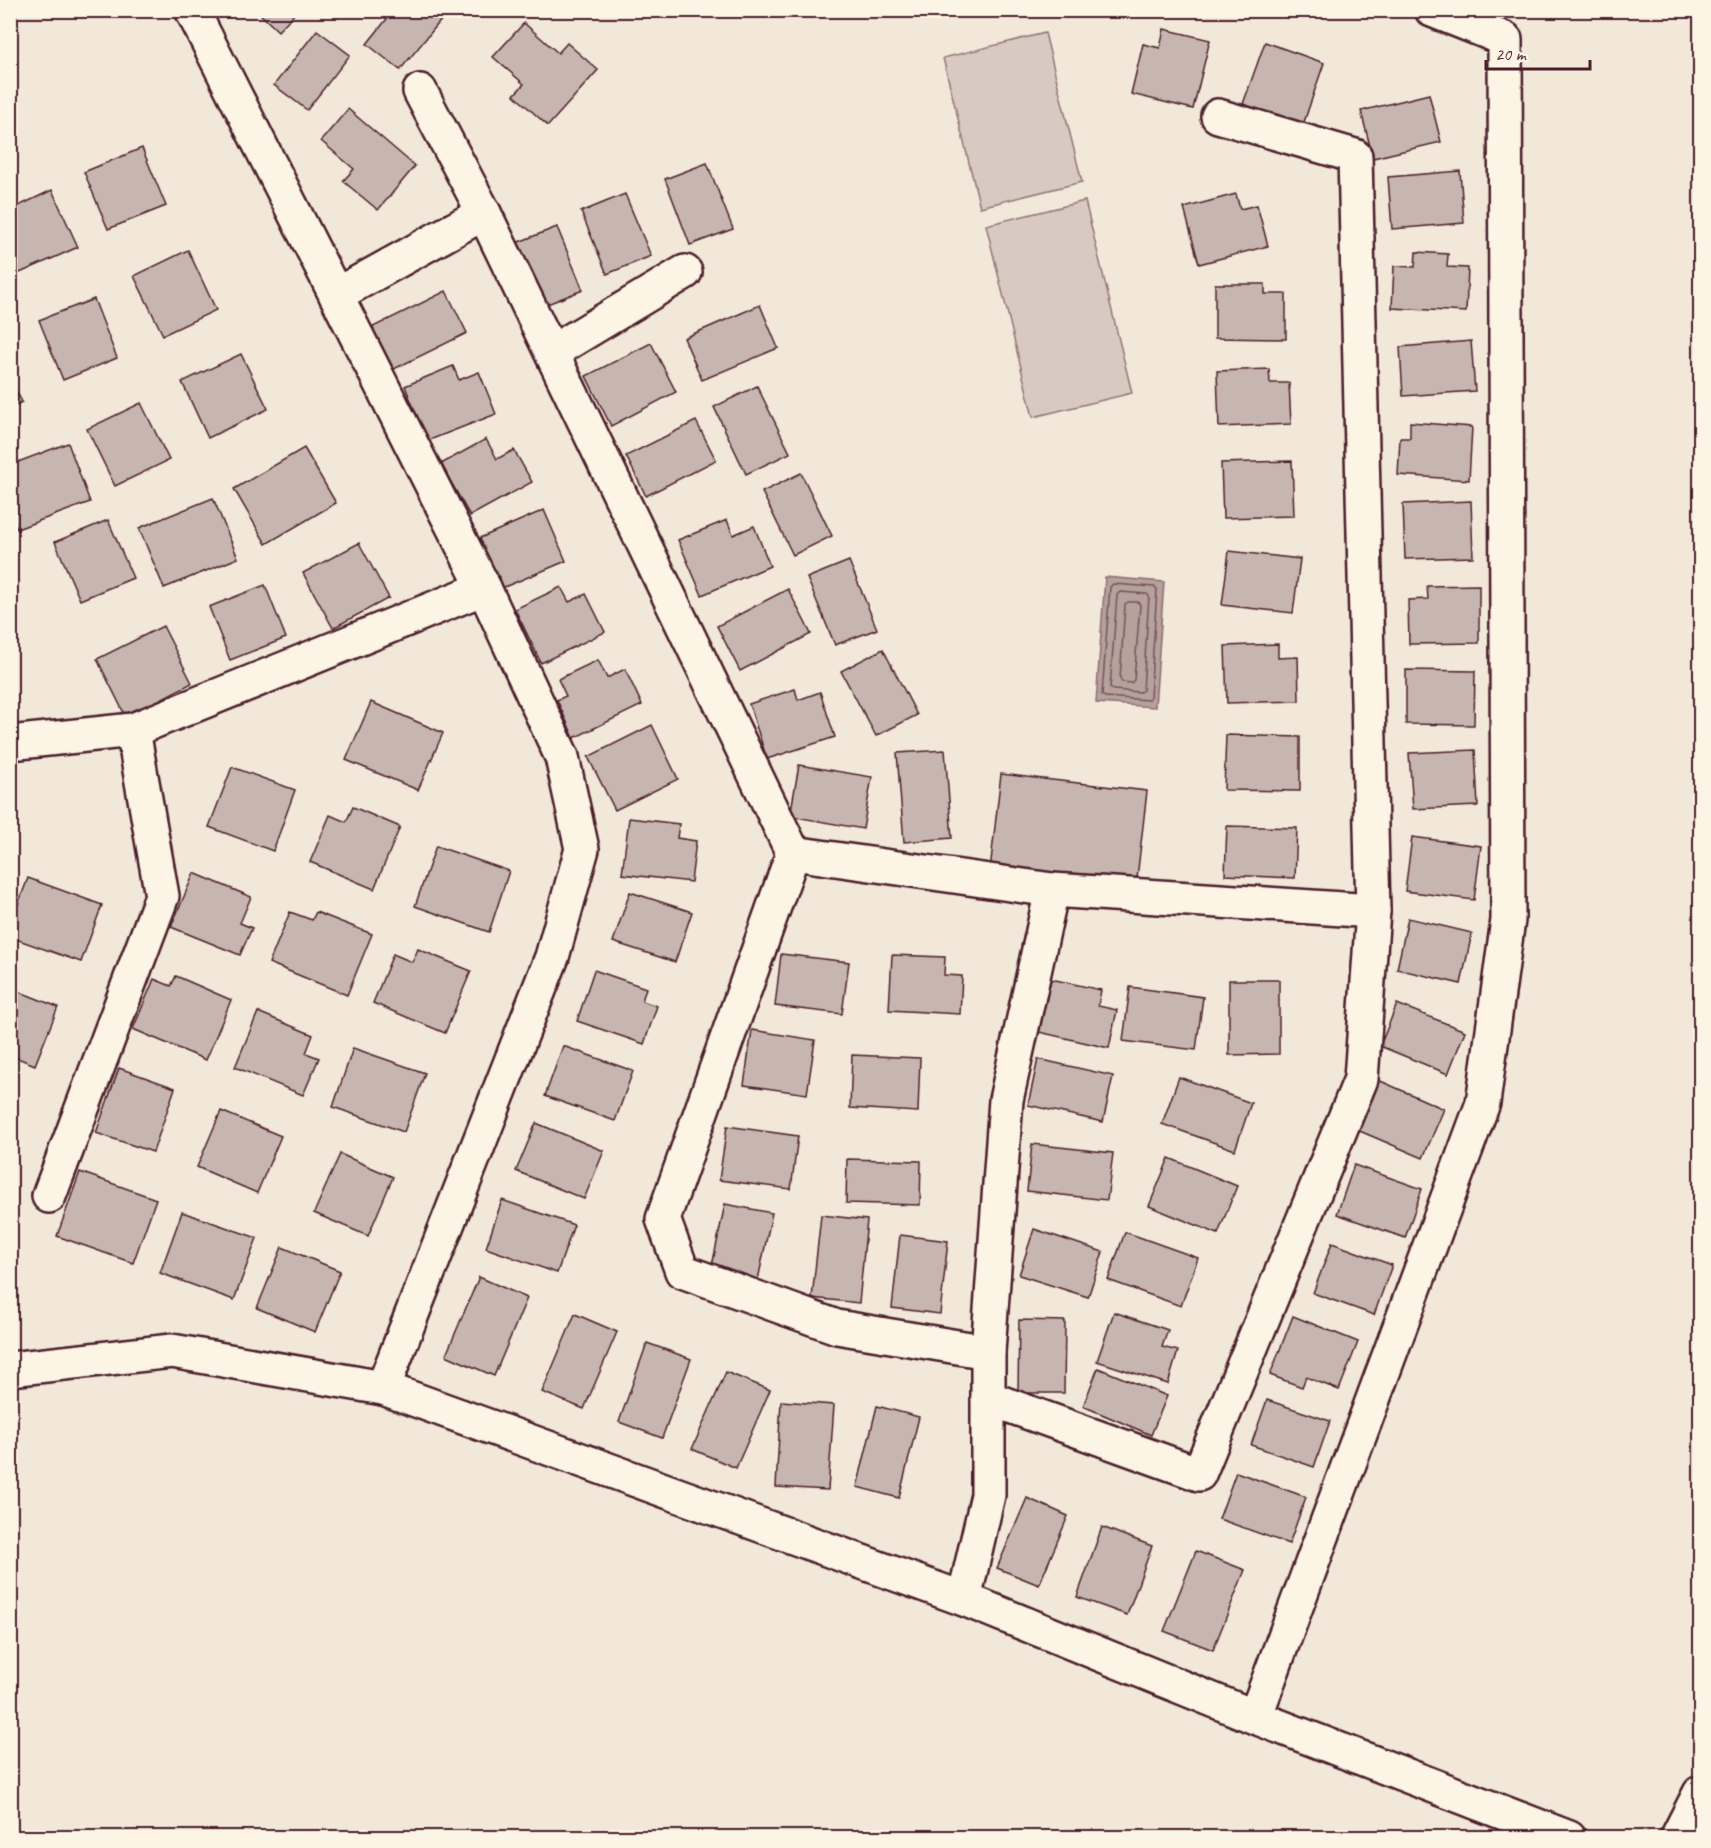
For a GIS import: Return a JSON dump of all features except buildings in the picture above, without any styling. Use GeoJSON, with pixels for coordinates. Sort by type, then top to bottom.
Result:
{"type":"FeatureCollection","features":[{"type":"Feature","properties":{"kind":"street"},"geometry":{"type":"LineString","coordinates":[[192,10],[484,588],[562,757],[582,849],[552,957],[383,1388]]}},
{"type":"Feature","properties":{"kind":"street"},"geometry":{"type":"LineString","coordinates":[[1255,1717],[1484,1103],[1508,920],[1505,39],[1432,10]]}},
{"type":"Feature","properties":{"kind":"street"},"geometry":{"type":"LineString","coordinates":[[420,91],[484,213],[793,853],[663,1219],[682,1271],[837,1328],[988,1352]]}},
{"type":"Feature","properties":{"kind":"street"},"geometry":{"type":"LineString","coordinates":[[988,1398],[1198,1474],[1361,1079],[1373,910],[1355,156],[1218,116]]}},
{"type":"Feature","properties":{"kind":"street"},"geometry":{"type":"LineString","coordinates":[[336,295],[484,213]]}},
{"type":"Feature","properties":{"kind":"street"},"geometry":{"type":"LineString","coordinates":[[552,352],[685,273]]}},
{"type":"Feature","properties":{"kind":"street"},"geometry":{"type":"LineString","coordinates":[[10,743],[133,730],[484,588]]}},
{"type":"Feature","properties":{"kind":"street"},"geometry":{"type":"LineString","coordinates":[[49,1196],[162,896],[133,730]]}},
{"type":"Feature","properties":{"kind":"street"},"geometry":{"type":"LineString","coordinates":[[793,853],[1052,890],[1373,910]]}},
{"type":"Feature","properties":{"kind":"street"},"geometry":{"type":"LineString","coordinates":[[964,1599],[988,1495],[988,1352],[1006,1100],[1052,890]]}},
{"type":"Feature","properties":{"kind":"street"},"geometry":{"type":"LineString","coordinates":[[10,1368],[172,1352],[383,1388],[964,1599],[1255,1717],[1569,1838]]}},
{"type":"Feature","properties":{"kind":"street"},"geometry":{"type":"LineString","coordinates":[[1677,1838],[1701,1793]]}},
{"type":"Feature","properties":{"kind":"shaded area"},"geometry":{"type":"Polygon","coordinates":[[[1045,33],[1082,182],[980,207],[943,58],[1045,33]]]}},
{"type":"Feature","properties":{"kind":"shaded area"},"geometry":{"type":"Polygon","coordinates":[[[1085,201],[1132,393],[1033,417],[986,225],[1085,201]]]}},
{"type":"Feature","properties":{"kind":"water"},"geometry":{"type":"Polygon","coordinates":[[[1105,577],[1164,582],[1155,707],[1096,703],[1105,577]]]}}]}
